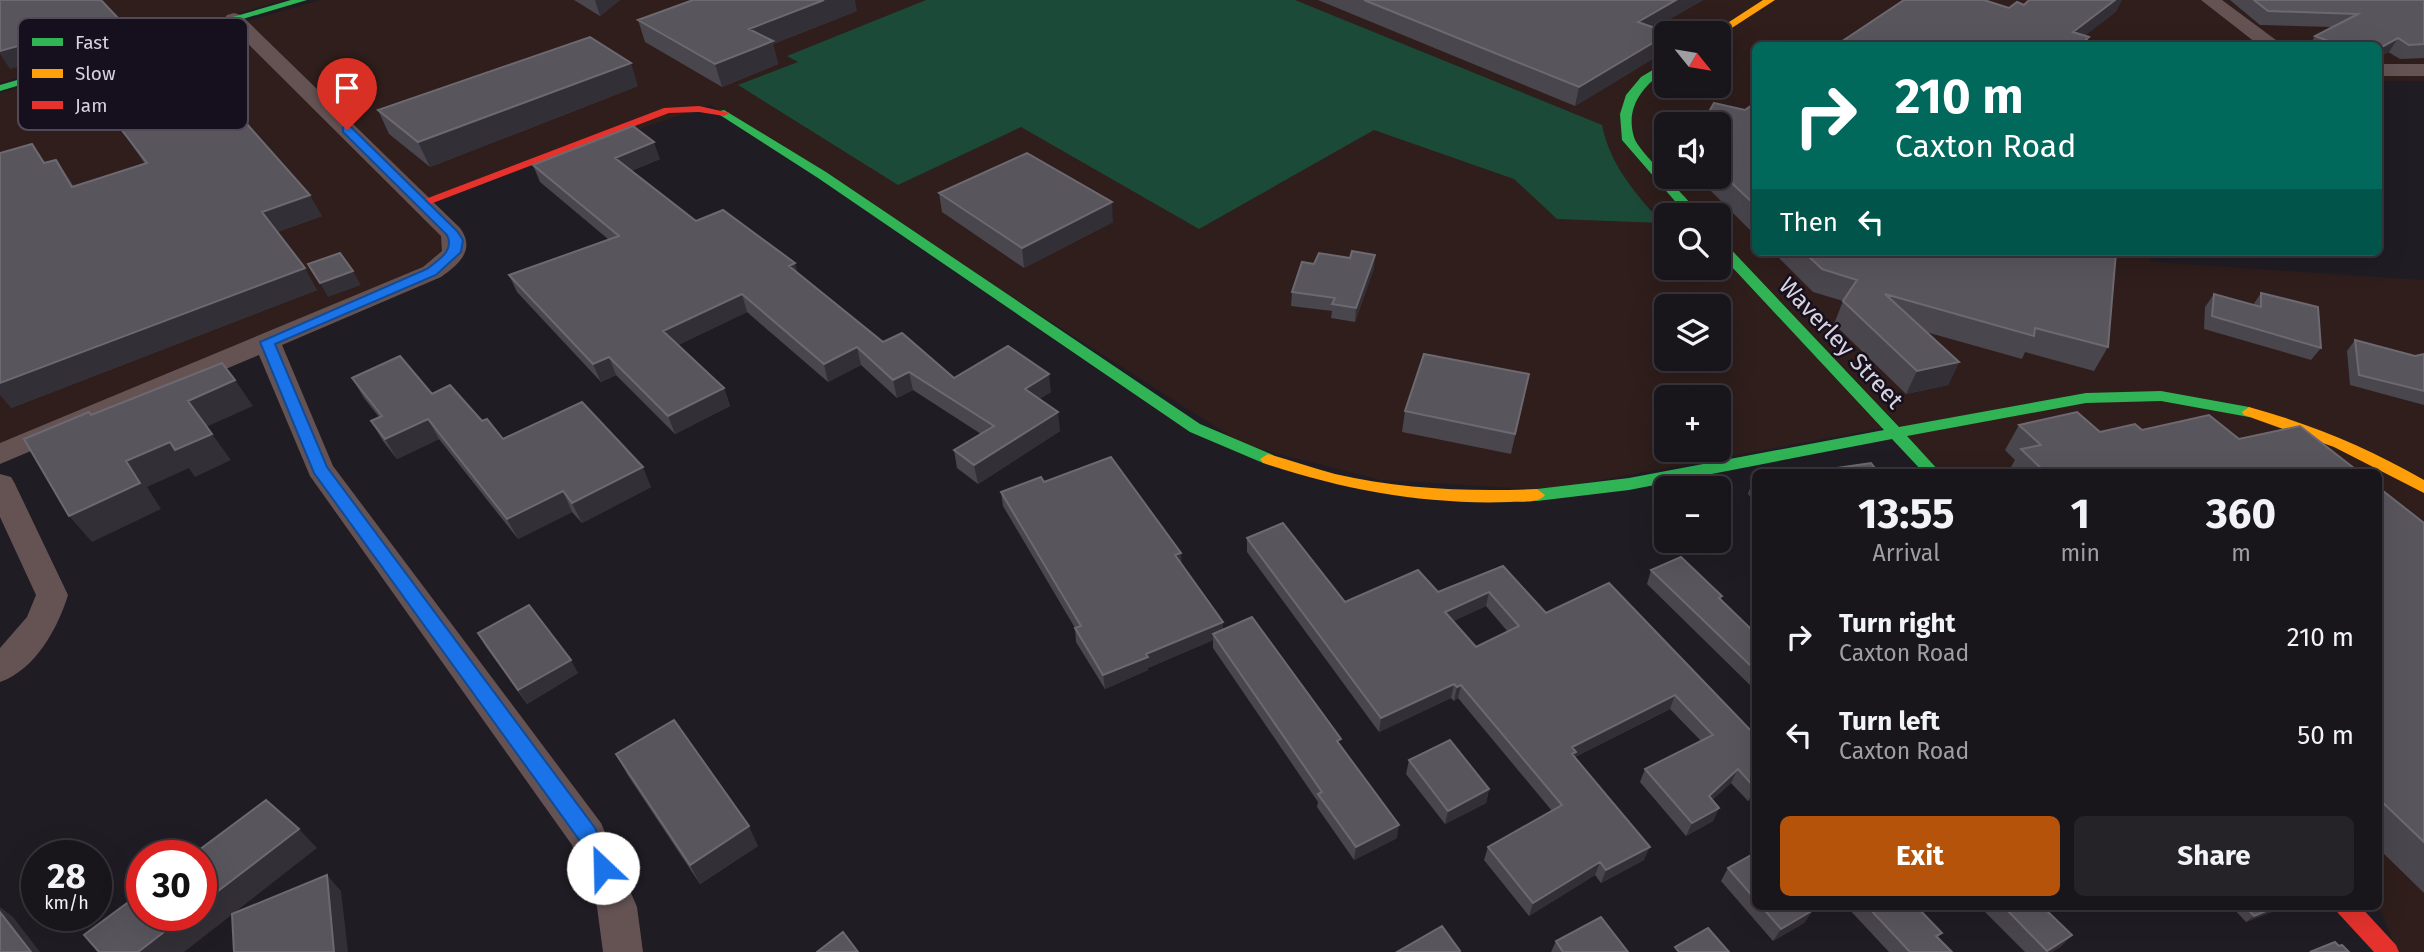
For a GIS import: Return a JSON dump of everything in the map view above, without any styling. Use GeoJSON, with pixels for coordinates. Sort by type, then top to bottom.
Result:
{"type":"FeatureCollection","features":[{"type":"Feature","properties":{"kind":"street"},"geometry":{"type":"LineString","coordinates":[[238,18],[302,0]]}},
{"type":"Feature","properties":{"kind":"street"},"geometry":{"type":"LineString","coordinates":[[1731,24],[1770,0]]}},
{"type":"Feature","properties":{"kind":"street"},"geometry":{"type":"LineString","coordinates":[[2210,0],[2268,42]]}},
{"type":"Feature","properties":{"kind":"street"},"geometry":{"type":"LineString","coordinates":[[0,454],[432,272],[455,252],[457,240],[248,33]]}},
{"type":"Feature","properties":{"kind":"street"},"geometry":{"type":"LineString","coordinates":[[2382,70],[2424,70]]}},
{"type":"Feature","properties":{"kind":"street"},"geometry":{"type":"LineString","coordinates":[[1654,73],[1638,83],[1630,93],[1626,128],[1628,140],[1683,203]]}},
{"type":"Feature","properties":{"kind":"street"},"geometry":{"type":"LineString","coordinates":[[0,88],[18,83]]}},
{"type":"Feature","properties":{"kind":"street"},"geometry":{"type":"LineString","coordinates":[[421,203],[649,116],[676,109],[699,108],[729,115],[1195,428],[1237,449],[1333,478],[1379,488],[1435,495],[1523,496],[1636,482],[2033,406],[2132,394],[2189,399],[2282,420],[2339,440],[2385,462],[2424,487]]}},
{"type":"Feature","properties":{"kind":"street","name":"Waverley Street"},"geometry":{"type":"LineString","coordinates":[[1731,258],[1929,469]]}},
{"type":"Feature","properties":{"kind":"street"},"geometry":{"type":"LineString","coordinates":[[267,342],[320,469],[587,835],[617,907],[622,952]]}},
{"type":"Feature","properties":{"kind":"street"},"geometry":{"type":"LineString","coordinates":[[0,484],[52,595],[48,610],[36,630],[0,668]]}},
{"type":"Feature","properties":{"kind":"street"},"geometry":{"type":"LineString","coordinates":[[2349,910],[2388,952]]}},
{"type":"Feature","properties":{"kind":"shaded area"},"geometry":{"type":"Polygon","coordinates":[[[0,0],[284,0],[222,18],[18,18],[18,78],[0,83],[0,0]]]}},
{"type":"Feature","properties":{"kind":"shaded area"},"geometry":{"type":"Polygon","coordinates":[[[320,0],[2424,0],[2424,81],[2382,81],[2382,42],[1752,42],[1752,256],[2151,256],[2151,262],[2424,280],[2424,952],[2398,952],[2380,910],[2382,910],[2382,469],[1936,469],[1894,426],[1731,456],[1731,385],[1654,385],[1654,462],[1699,462],[1547,490],[1380,480],[1244,445],[711,105],[416,204],[448,234],[444,261],[0,445],[0,93],[18,88],[18,130],[248,130],[248,21],[320,0]]]}},
{"type":"Feature","properties":{"kind":"green space"},"geometry":{"type":"Polygon","coordinates":[[[926,0],[1295,0],[1602,125],[1617,166],[1654,214],[1654,223],[1557,219],[1514,179],[1374,130],[1199,229],[1021,127],[898,185],[738,85],[798,62],[787,56],[926,0]]]}},
{"type":"Feature","properties":{"kind":"building"},"geometry":{"type":"Polygon","coordinates":[[[0,0],[101,0],[118,18],[18,18],[18,46],[0,51],[0,0]]]}},
{"type":"Feature","properties":{"kind":"building"},"geometry":{"type":"Polygon","coordinates":[[[693,0],[824,0],[749,29],[773,41],[715,64],[638,20],[693,0]]]}},
{"type":"Feature","properties":{"kind":"building"},"geometry":{"type":"Polygon","coordinates":[[[1364,0],[1676,0],[1638,22],[1654,28],[1654,42],[1579,87],[1364,0]]]}},
{"type":"Feature","properties":{"kind":"building"},"geometry":{"type":"Polygon","coordinates":[[[1904,0],[1984,0],[2009,8],[2017,2],[2024,5],[2029,0],[2115,0],[2073,32],[2089,37],[2083,42],[1841,42],[1904,0]]]}},
{"type":"Feature","properties":{"kind":"building"},"geometry":{"type":"Polygon","coordinates":[[[2254,0],[2424,0],[2424,44],[2409,45],[2398,38],[2382,47],[2382,42],[2331,42],[2315,36],[2358,14],[2268,11],[2254,0]]]}},
{"type":"Feature","properties":{"kind":"building"},"geometry":{"type":"Polygon","coordinates":[[[590,37],[631,63],[418,142],[378,110],[590,37]]]}},
{"type":"Feature","properties":{"kind":"building"},"geometry":{"type":"Polygon","coordinates":[[[1714,103],[1745,110],[1752,105],[1752,202],[1731,182],[1731,112],[1709,112],[1714,103]]]}},
{"type":"Feature","properties":{"kind":"building"},"geometry":{"type":"Polygon","coordinates":[[[248,125],[310,195],[262,212],[305,268],[0,383],[0,153],[32,144],[44,163],[56,160],[72,187],[147,163],[122,130],[248,130],[248,125]]]}},
{"type":"Feature","properties":{"kind":"building"},"geometry":{"type":"Polygon","coordinates":[[[633,126],[654,142],[615,158],[696,221],[723,210],[795,263],[789,266],[883,342],[902,333],[954,378],[1008,346],[1049,374],[1025,389],[1058,412],[974,465],[954,450],[994,426],[909,372],[893,380],[857,347],[824,364],[742,294],[663,331],[724,388],[668,416],[609,357],[593,364],[509,275],[619,236],[533,165],[633,126]]]}},
{"type":"Feature","properties":{"kind":"building"},"geometry":{"type":"Polygon","coordinates":[[[1027,153],[1112,202],[1022,248],[939,193],[1027,153]]]}},
{"type":"Feature","properties":{"kind":"building"},"geometry":{"type":"Polygon","coordinates":[[[1352,251],[1375,255],[1356,308],[1332,304],[1335,298],[1292,292],[1302,262],[1314,264],[1319,253],[1350,258],[1352,251]]]}},
{"type":"Feature","properties":{"kind":"building"},"geometry":{"type":"Polygon","coordinates":[[[340,253],[353,271],[320,283],[308,264],[340,253]]]}},
{"type":"Feature","properties":{"kind":"building"},"geometry":{"type":"Polygon","coordinates":[[[1808,256],[2116,256],[2108,347],[2035,328],[2034,336],[1885,294],[1959,362],[1917,371],[1843,301],[1857,280],[1822,269],[1808,256]]]}},
{"type":"Feature","properties":{"kind":"building"},"geometry":{"type":"Polygon","coordinates":[[[2261,293],[2318,307],[2321,348],[2212,316],[2214,294],[2261,307],[2261,293]]]}},
{"type":"Feature","properties":{"kind":"building"},"geometry":{"type":"Polygon","coordinates":[[[2355,340],[2415,356],[2424,354],[2424,391],[2359,375],[2355,340]]]}},
{"type":"Feature","properties":{"kind":"building"},"geometry":{"type":"Polygon","coordinates":[[[1424,354],[1529,374],[1515,434],[1405,411],[1424,354]]]}},
{"type":"Feature","properties":{"kind":"building"},"geometry":{"type":"Polygon","coordinates":[[[400,356],[432,394],[450,385],[482,421],[487,419],[503,439],[582,402],[643,467],[572,503],[563,491],[507,519],[428,419],[385,439],[371,421],[382,416],[352,378],[400,356]]]}},
{"type":"Feature","properties":{"kind":"building"},"geometry":{"type":"Polygon","coordinates":[[[222,363],[235,380],[188,401],[212,434],[175,450],[170,442],[126,461],[140,483],[69,516],[24,439],[222,363]]]}},
{"type":"Feature","properties":{"kind":"building"},"geometry":{"type":"Polygon","coordinates":[[[2077,412],[2100,432],[2135,424],[2142,430],[2209,415],[2239,439],[2300,426],[2355,469],[2042,469],[2021,449],[2041,445],[2019,425],[2077,412]]]}},
{"type":"Feature","properties":{"kind":"building"},"geometry":{"type":"Polygon","coordinates":[[[1111,457],[1181,553],[1175,555],[1223,622],[1103,675],[1075,628],[1081,626],[1001,492],[1041,477],[1044,482],[1111,457]]]}},
{"type":"Feature","properties":{"kind":"building"},"geometry":{"type":"Polygon","coordinates":[[[1871,463],[1876,469],[1830,469],[1871,463]]]}},
{"type":"Feature","properties":{"kind":"building"},"geometry":{"type":"Polygon","coordinates":[[[2382,490],[2424,523],[2424,842],[2382,802],[2382,490]]]}},
{"type":"Feature","properties":{"kind":"building"},"geometry":{"type":"Polygon","coordinates":[[[1283,523],[1345,602],[1418,570],[1438,592],[1503,566],[1546,613],[1609,583],[1752,732],[1752,785],[1738,769],[1709,796],[1719,808],[1692,823],[1645,769],[1713,735],[1675,695],[1572,747],[1576,752],[1572,754],[1650,847],[1606,870],[1600,862],[1533,903],[1488,847],[1562,805],[1461,685],[1457,687],[1454,684],[1381,718],[1247,538],[1283,523]],[[1489,592],[1445,612],[1476,647],[1519,626],[1489,592]]]}},
{"type":"Feature","properties":{"kind":"building"},"geometry":{"type":"Polygon","coordinates":[[[1681,557],[1722,596],[1719,598],[1752,630],[1752,667],[1651,570],[1681,557]]]}},
{"type":"Feature","properties":{"kind":"building"},"geometry":{"type":"Polygon","coordinates":[[[529,605],[571,660],[518,690],[478,633],[529,605]]]}},
{"type":"Feature","properties":{"kind":"building"},"geometry":{"type":"Polygon","coordinates":[[[1252,617],[1341,739],[1337,741],[1399,825],[1356,847],[1318,794],[1322,792],[1213,634],[1252,617]]]}},
{"type":"Feature","properties":{"kind":"building"},"geometry":{"type":"Polygon","coordinates":[[[674,720],[749,826],[690,865],[616,754],[674,720]]]}},
{"type":"Feature","properties":{"kind":"building"},"geometry":{"type":"Polygon","coordinates":[[[1450,740],[1489,789],[1448,811],[1409,760],[1450,740]]]}},
{"type":"Feature","properties":{"kind":"building"},"geometry":{"type":"Polygon","coordinates":[[[266,800],[299,829],[217,892],[217,840],[212,840],[266,800]]]}},
{"type":"Feature","properties":{"kind":"building"},"geometry":{"type":"Polygon","coordinates":[[[1752,855],[1752,896],[1728,868],[1752,855]]]}},
{"type":"Feature","properties":{"kind":"building"},"geometry":{"type":"Polygon","coordinates":[[[327,875],[334,952],[234,952],[232,914],[327,875]]]}},
{"type":"Feature","properties":{"kind":"building"},"geometry":{"type":"Polygon","coordinates":[[[126,904],[126,931],[165,931],[138,952],[99,952],[84,935],[89,931],[112,931],[112,914],[126,904]]]}},
{"type":"Feature","properties":{"kind":"building"},"geometry":{"type":"Polygon","coordinates":[[[1764,910],[1813,910],[1781,929],[1764,910]]]}},
{"type":"Feature","properties":{"kind":"building"},"geometry":{"type":"Polygon","coordinates":[[[1871,910],[1920,910],[1942,933],[1936,936],[1952,952],[1910,952],[1871,910]]]}},
{"type":"Feature","properties":{"kind":"building"},"geometry":{"type":"Polygon","coordinates":[[[2007,910],[2046,910],[2072,935],[2047,951],[2007,910]]]}},
{"type":"Feature","properties":{"kind":"building"},"geometry":{"type":"Polygon","coordinates":[[[2249,910],[2268,910],[2254,916],[2249,910]]]}},
{"type":"Feature","properties":{"kind":"building"},"geometry":{"type":"Polygon","coordinates":[[[0,912],[31,952],[0,952],[0,912]]]}},
{"type":"Feature","properties":{"kind":"building"},"geometry":{"type":"Polygon","coordinates":[[[1601,917],[1628,952],[1563,952],[1556,941],[1601,917]]]}},
{"type":"Feature","properties":{"kind":"building"},"geometry":{"type":"Polygon","coordinates":[[[1442,926],[1460,951],[1397,952],[1442,926]]]}},
{"type":"Feature","properties":{"kind":"building"},"geometry":{"type":"Polygon","coordinates":[[[1708,928],[1729,952],[1679,952],[1675,947],[1708,928]]]}},
{"type":"Feature","properties":{"kind":"building"},"geometry":{"type":"Polygon","coordinates":[[[843,932],[858,952],[817,952],[843,932]]]}},
{"type":"Feature","properties":{"kind":"building"},"geometry":{"type":"Polygon","coordinates":[[[2335,942],[2349,952],[2310,952],[2335,942]]]}},
{"type":"Feature","properties":{"kind":"traffic: fast"},"geometry":{"type":"LineString","coordinates":[[240,18],[302,0]]}},
{"type":"Feature","properties":{"kind":"traffic: fast"},"geometry":{"type":"LineString","coordinates":[[1654,73],[1645,79],[1632,95],[1626,114],[1628,140],[1683,203]]}},
{"type":"Feature","properties":{"kind":"traffic: fast"},"geometry":{"type":"LineString","coordinates":[[0,88],[18,83]]}},
{"type":"Feature","properties":{"kind":"traffic: fast"},"geometry":{"type":"LineString","coordinates":[[724,113],[822,175],[1195,428],[1268,459]]}},
{"type":"Feature","properties":{"kind":"traffic: fast"},"geometry":{"type":"LineString","coordinates":[[1731,258],[1929,469]]}},
{"type":"Feature","properties":{"kind":"traffic: fast"},"geometry":{"type":"LineString","coordinates":[[1537,495],[1629,484],[2086,398],[2161,396],[2249,412]]}},
{"type":"Feature","properties":{"kind":"traffic: slow"},"geometry":{"type":"LineString","coordinates":[[1731,24],[1770,0]]}},
{"type":"Feature","properties":{"kind":"traffic: slow"},"geometry":{"type":"LineString","coordinates":[[2249,412],[2340,444],[2424,487]]}},
{"type":"Feature","properties":{"kind":"traffic: slow"},"geometry":{"type":"LineString","coordinates":[[1268,459],[1333,479],[1401,491],[1469,496],[1537,495]]}},
{"type":"Feature","properties":{"kind":"traffic: jam"},"geometry":{"type":"LineString","coordinates":[[421,203],[668,110],[699,109],[724,113]]}},
{"type":"Feature","properties":{"kind":"traffic: jam"},"geometry":{"type":"LineString","coordinates":[[2349,910],[2388,952]]}},
{"type":"Feature","properties":{"kind":"route"},"geometry":{"type":"LineString","coordinates":[[347,130],[453,233],[457,240],[455,252],[432,272],[267,342],[320,469],[517,736],[587,835],[603,868]]}}]}
